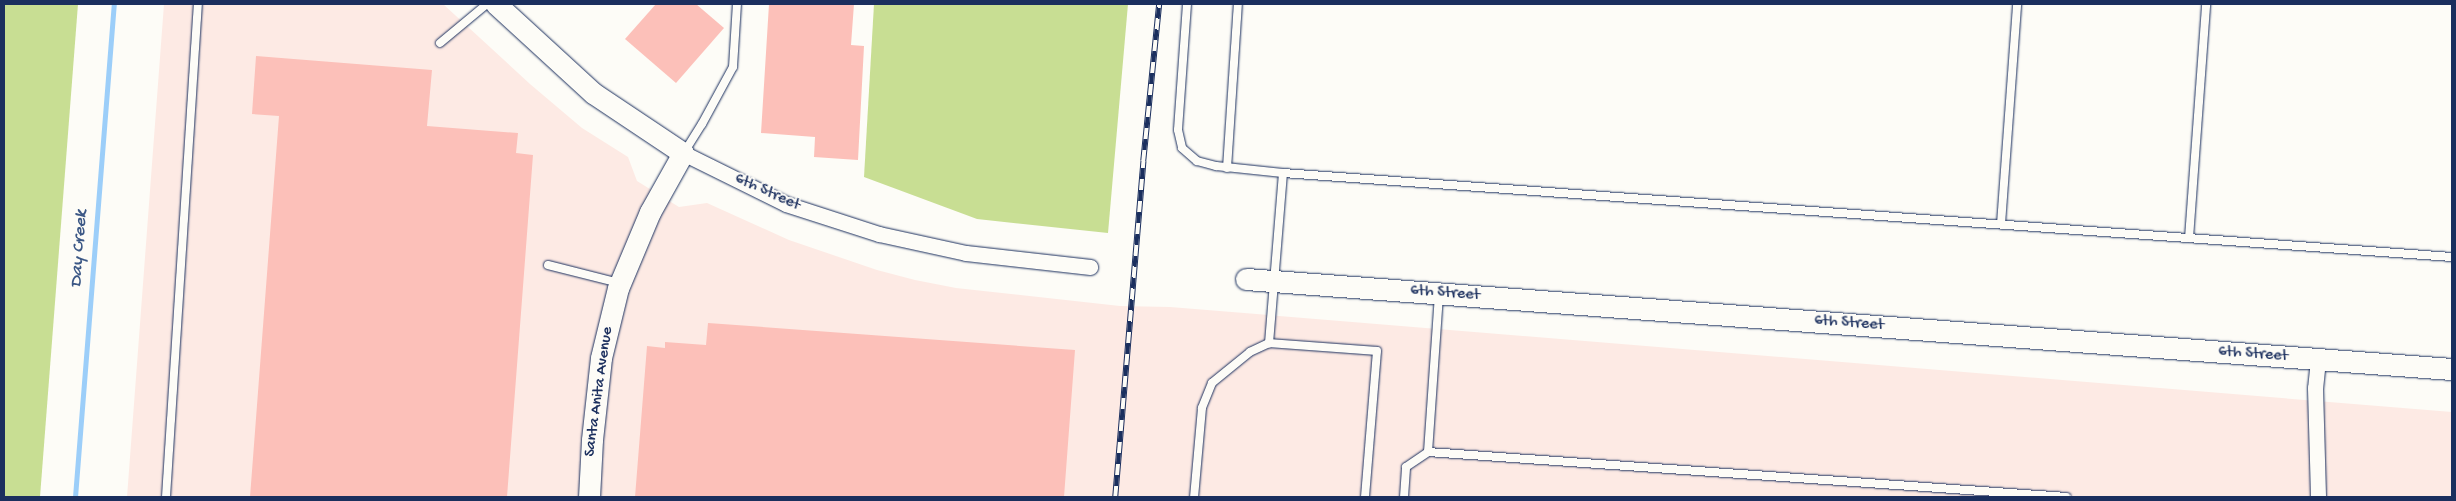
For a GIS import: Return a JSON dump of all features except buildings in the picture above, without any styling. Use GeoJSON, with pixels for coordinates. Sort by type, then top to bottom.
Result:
{"type":"FeatureCollection","features":[{"type":"Feature","properties":{"kind":"street","name":"6th Street"},"geometry":{"type":"LineString","coordinates":[[496,4],[593,93],[683,153],[786,204],[888,236],[932,247],[999,258],[1090,267]]}},
{"type":"Feature","properties":{"kind":"street","name":"Santa Anita Avenue"},"geometry":{"type":"LineString","coordinates":[[589,497],[592,440],[601,358],[619,283],[650,212],[683,153]]}},
{"type":"Feature","properties":{"kind":"street","name":"6th Street"},"geometry":{"type":"LineString","coordinates":[[1246,279],[2452,369]]}},
{"type":"Feature","properties":{"kind":"street"},"geometry":{"type":"LineString","coordinates":[[2318,360],[2315,388],[2318,497]]}},
{"type":"Feature","properties":{"kind":"lane"},"geometry":{"type":"LineString","coordinates":[[166,497],[198,4]]}},
{"type":"Feature","properties":{"kind":"lane"},"geometry":{"type":"LineString","coordinates":[[440,43],[487,4]]}},
{"type":"Feature","properties":{"kind":"lane"},"geometry":{"type":"LineString","coordinates":[[683,153],[702,124],[733,67],[737,4]]}},
{"type":"Feature","properties":{"kind":"lane"},"geometry":{"type":"LineString","coordinates":[[1187,4],[1178,130],[1182,148],[1197,161],[1227,168],[2452,257]]}},
{"type":"Feature","properties":{"kind":"lane"},"geometry":{"type":"LineString","coordinates":[[1227,168],[1238,4]]}},
{"type":"Feature","properties":{"kind":"lane"},"geometry":{"type":"LineString","coordinates":[[2001,224],[2017,4]]}},
{"type":"Feature","properties":{"kind":"lane"},"geometry":{"type":"LineString","coordinates":[[2189,238],[2206,4]]}},
{"type":"Feature","properties":{"kind":"lane"},"geometry":{"type":"LineString","coordinates":[[1270,343],[1283,173]]}},
{"type":"Feature","properties":{"kind":"lane"},"geometry":{"type":"LineString","coordinates":[[548,265],[619,283]]}},
{"type":"Feature","properties":{"kind":"lane"},"geometry":{"type":"LineString","coordinates":[[1428,452],[1440,294]]}},
{"type":"Feature","properties":{"kind":"lane"},"geometry":{"type":"LineString","coordinates":[[1194,497],[1202,408],[1212,383],[1250,352],[1270,343],[1377,351],[1365,497]]}},
{"type":"Feature","properties":{"kind":"lane"},"geometry":{"type":"LineString","coordinates":[[1404,497],[1406,467],[1428,452],[2066,497]]}},
{"type":"Feature","properties":{"kind":"shaded area"},"geometry":{"type":"Polygon","coordinates":[[[164,4],[443,4],[530,84],[582,128],[628,157],[637,181],[679,207],[707,203],[789,240],[877,270],[915,280],[956,288],[1120,306],[1170,307],[2452,412],[2452,497],[127,497],[164,4]]]}},
{"type":"Feature","properties":{"kind":"green space"},"geometry":{"type":"Polygon","coordinates":[[[4,4],[78,4],[40,497],[4,497],[4,4]]]}},
{"type":"Feature","properties":{"kind":"green space"},"geometry":{"type":"Polygon","coordinates":[[[874,4],[1128,4],[1108,233],[977,219],[864,177],[874,4]]]}},
{"type":"Feature","properties":{"kind":"waterway","name":"Day Creek"},"geometry":{"type":"LineString","coordinates":[[75,497],[114,4]]}},
{"type":"Feature","properties":{"kind":"railway"},"geometry":{"type":"LineString","coordinates":[[1115,497],[1143,161],[1159,4]]}}]}
